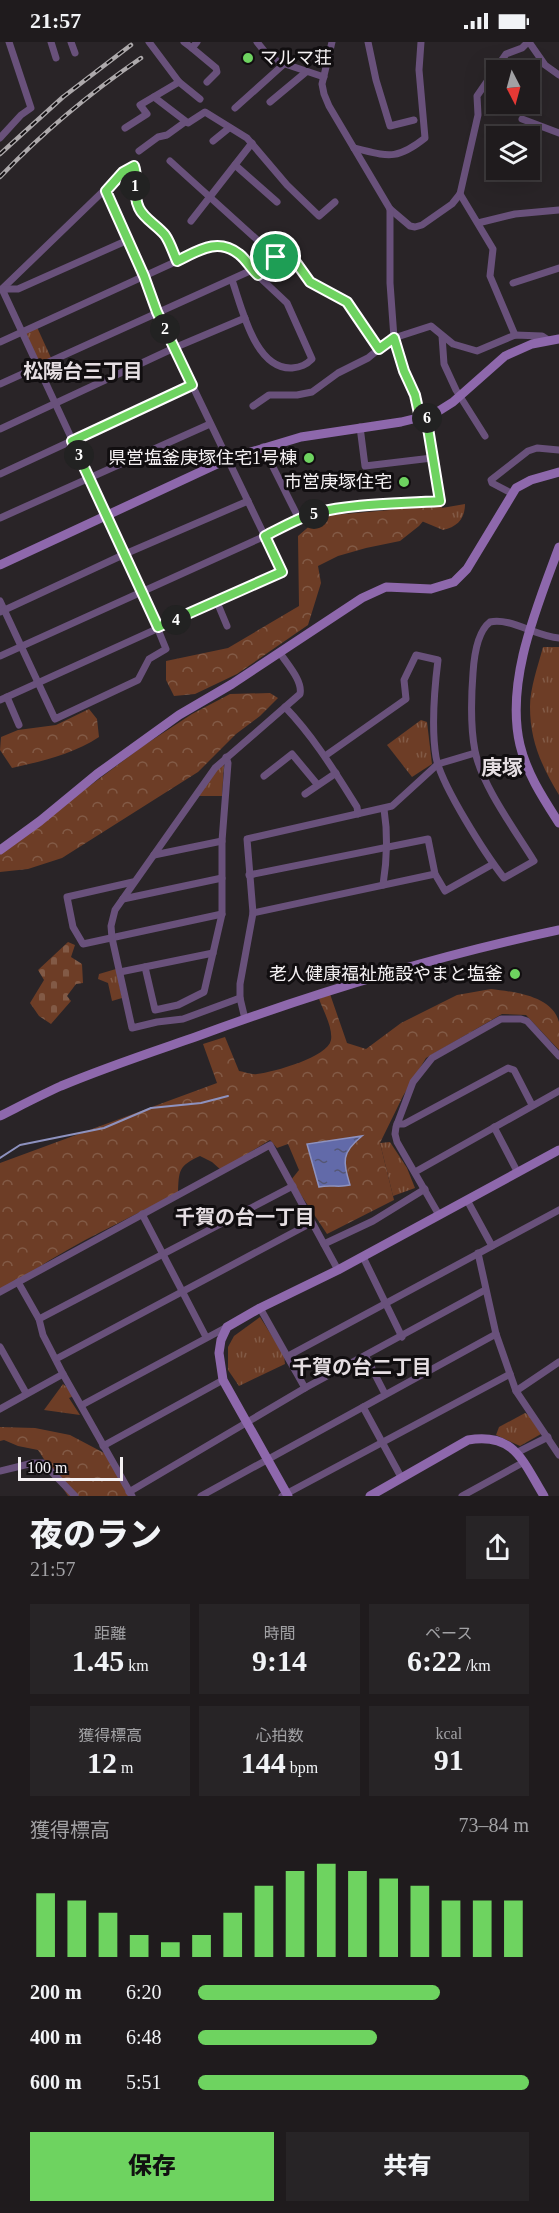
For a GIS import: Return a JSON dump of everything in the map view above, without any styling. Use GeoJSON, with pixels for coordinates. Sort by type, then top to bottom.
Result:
{"type":"FeatureCollection","features":[{"type":"Feature","properties":{"kind":"street"},"geometry":{"type":"LineString","coordinates":[[0,138],[31,108],[9,42]]}},
{"type":"Feature","properties":{"kind":"street"},"geometry":{"type":"LineString","coordinates":[[51,42],[56,58]]}},
{"type":"Feature","properties":{"kind":"street"},"geometry":{"type":"LineString","coordinates":[[71,42],[75,53]]}},
{"type":"Feature","properties":{"kind":"street"},"geometry":{"type":"LineString","coordinates":[[149,42],[179,82],[200,99]]}},
{"type":"Feature","properties":{"kind":"street"},"geometry":{"type":"LineString","coordinates":[[184,42],[195,45],[216,68],[217,72],[207,82]]}},
{"type":"Feature","properties":{"kind":"street"},"geometry":{"type":"LineString","coordinates":[[257,42],[269,57],[324,77]]}},
{"type":"Feature","properties":{"kind":"street"},"geometry":{"type":"LineString","coordinates":[[332,42],[322,84],[329,106],[390,209],[410,226],[415,227],[422,225],[452,204],[460,194],[478,115],[477,96],[506,54],[522,48],[529,42],[545,65],[559,75]]}},
{"type":"Feature","properties":{"kind":"street"},"geometry":{"type":"LineString","coordinates":[[368,42],[376,80],[390,126],[414,120]]}},
{"type":"Feature","properties":{"kind":"street"},"geometry":{"type":"LineString","coordinates":[[354,148],[387,156],[410,150],[425,138],[419,70],[421,42]]}},
{"type":"Feature","properties":{"kind":"street"},"geometry":{"type":"LineString","coordinates":[[235,108],[284,64]]}},
{"type":"Feature","properties":{"kind":"street"},"geometry":{"type":"LineString","coordinates":[[270,102],[306,72]]}},
{"type":"Feature","properties":{"kind":"street"},"geometry":{"type":"LineString","coordinates":[[125,128],[147,114],[140,105],[179,82]]}},
{"type":"Feature","properties":{"kind":"street"},"geometry":{"type":"LineString","coordinates":[[154,97],[185,122]]}},
{"type":"Feature","properties":{"kind":"street"},"geometry":{"type":"LineString","coordinates":[[139,150],[205,112],[252,143],[287,185],[319,216],[335,202]]}},
{"type":"Feature","properties":{"kind":"street"},"geometry":{"type":"LineString","coordinates":[[522,119],[559,133]]}},
{"type":"Feature","properties":{"kind":"street"},"geometry":{"type":"LineString","coordinates":[[213,141],[230,128]]}},
{"type":"Feature","properties":{"kind":"street"},"geometry":{"type":"LineString","coordinates":[[191,220],[252,143]]}},
{"type":"Feature","properties":{"kind":"street"},"geometry":{"type":"LineString","coordinates":[[170,161],[276,257]]}},
{"type":"Feature","properties":{"kind":"street"},"geometry":{"type":"LineString","coordinates":[[235,165],[277,202]]}},
{"type":"Feature","properties":{"kind":"street"},"geometry":{"type":"LineString","coordinates":[[1,290],[106,191],[123,172],[134,166],[137,174],[135,186],[138,206],[142,213],[165,235],[177,261]]}},
{"type":"Feature","properties":{"kind":"street"},"geometry":{"type":"LineString","coordinates":[[19,725],[3,698],[282,572],[157,312],[144,276],[106,191]]}},
{"type":"Feature","properties":{"kind":"street"},"geometry":{"type":"LineString","coordinates":[[460,194],[493,249],[490,276],[515,335]]}},
{"type":"Feature","properties":{"kind":"street"},"geometry":{"type":"LineString","coordinates":[[0,656],[315,513],[344,508],[440,501],[423,417],[404,371],[394,338],[390,283],[390,209]]}},
{"type":"Feature","properties":{"kind":"street"},"geometry":{"type":"LineString","coordinates":[[478,222],[515,214],[559,210]]}},
{"type":"Feature","properties":{"kind":"street"},"geometry":{"type":"LineString","coordinates":[[1,290],[18,289],[128,240]]}},
{"type":"Feature","properties":{"kind":"street"},"geometry":{"type":"LineString","coordinates":[[0,342],[210,246],[219,245],[239,254],[287,303],[312,358],[306,365],[290,368],[275,366],[258,348],[232,280]]}},
{"type":"Feature","properties":{"kind":"street"},"geometry":{"type":"LineString","coordinates":[[0,384],[157,312],[255,272],[276,257],[290,254],[310,282],[347,302],[379,349]]}},
{"type":"Feature","properties":{"kind":"street"},"geometry":{"type":"LineString","coordinates":[[513,283],[559,268]]}},
{"type":"Feature","properties":{"kind":"street"},"geometry":{"type":"LineString","coordinates":[[0,601],[2,611],[55,719],[138,680],[149,659],[166,649],[142,590],[1,290]]}},
{"type":"Feature","properties":{"kind":"street"},"geometry":{"type":"LineString","coordinates":[[0,429],[174,348],[245,318]]}},
{"type":"Feature","properties":{"kind":"street"},"geometry":{"type":"LineString","coordinates":[[253,406],[268,395],[297,395],[312,392],[338,373],[368,358],[394,338],[431,326],[453,344],[477,351],[515,335],[543,336],[548,340]]}},
{"type":"Feature","properties":{"kind":"street"},"geometry":{"type":"LineString","coordinates":[[442,336],[444,364],[456,390],[485,436]]}},
{"type":"Feature","properties":{"kind":"street"},"geometry":{"type":"LineString","coordinates":[[0,565],[228,459],[302,437],[423,417],[453,402],[505,356],[517,349],[559,339]]}},
{"type":"Feature","properties":{"kind":"street"},"geometry":{"type":"LineString","coordinates":[[0,474],[192,385]]}},
{"type":"Feature","properties":{"kind":"street"},"geometry":{"type":"LineString","coordinates":[[0,518],[210,424]]}},
{"type":"Feature","properties":{"kind":"street"},"geometry":{"type":"LineString","coordinates":[[360,428],[365,466],[432,458]]}},
{"type":"Feature","properties":{"kind":"street"},"geometry":{"type":"LineString","coordinates":[[263,447],[298,519]]}},
{"type":"Feature","properties":{"kind":"street"},"geometry":{"type":"LineString","coordinates":[[511,493],[492,483],[491,480],[528,451],[537,448],[559,450]]}},
{"type":"Feature","properties":{"kind":"street"},"geometry":{"type":"LineString","coordinates":[[2,849],[40,821],[96,774],[178,715],[232,684],[362,598],[380,588],[392,586],[431,589],[454,582],[467,569],[511,493],[524,483],[559,472]]}},
{"type":"Feature","properties":{"kind":"street"},"geometry":{"type":"LineString","coordinates":[[2,611],[125,554],[248,501]]}},
{"type":"Feature","properties":{"kind":"street"},"geometry":{"type":"LineString","coordinates":[[559,547],[530,631],[519,677],[517,729],[528,770],[559,823]]}},
{"type":"Feature","properties":{"kind":"street"},"geometry":{"type":"LineString","coordinates":[[217,602],[227,626]]}},
{"type":"Feature","properties":{"kind":"street"},"geometry":{"type":"LineString","coordinates":[[325,756],[406,699],[404,680],[416,655],[438,660],[434,718],[438,764],[451,793],[493,864],[504,878],[534,861],[486,783],[475,753],[471,722],[474,664],[483,628],[490,622],[495,621],[547,637],[559,638]]}},
{"type":"Feature","properties":{"kind":"street"},"geometry":{"type":"LineString","coordinates":[[240,998],[183,1019],[132,1028],[112,938],[111,918],[133,882],[199,788],[226,757],[301,692],[298,681],[280,653]]}},
{"type":"Feature","properties":{"kind":"street"},"geometry":{"type":"LineString","coordinates":[[285,707],[300,722],[325,756],[357,807],[358,814]]}},
{"type":"Feature","properties":{"kind":"street"},"geometry":{"type":"LineString","coordinates":[[245,1019],[240,998],[240,984],[253,913],[247,839],[392,806],[438,764],[475,753]]}},
{"type":"Feature","properties":{"kind":"street"},"geometry":{"type":"LineString","coordinates":[[264,776],[292,754],[317,784]]}},
{"type":"Feature","properties":{"kind":"street"},"geometry":{"type":"LineString","coordinates":[[146,967],[154,1010],[178,1005],[204,992],[222,914],[222,841],[228,764],[226,757]]}},
{"type":"Feature","properties":{"kind":"street"},"geometry":{"type":"LineString","coordinates":[[305,794],[336,773]]}},
{"type":"Feature","properties":{"kind":"street"},"geometry":{"type":"LineString","coordinates":[[383,885],[387,830],[384,809]]}},
{"type":"Feature","properties":{"kind":"street"},"geometry":{"type":"LineString","coordinates":[[249,875],[428,839],[435,874],[445,891],[493,864]]}},
{"type":"Feature","properties":{"kind":"street"},"geometry":{"type":"LineString","coordinates":[[154,855],[222,841]]}},
{"type":"Feature","properties":{"kind":"street"},"geometry":{"type":"LineString","coordinates":[[253,913],[435,874]]}},
{"type":"Feature","properties":{"kind":"street"},"geometry":{"type":"LineString","coordinates":[[123,899],[222,878]]}},
{"type":"Feature","properties":{"kind":"street"},"geometry":{"type":"LineString","coordinates":[[133,882],[67,897],[73,927],[83,944],[222,914]]}},
{"type":"Feature","properties":{"kind":"street"},"geometry":{"type":"LineString","coordinates":[[0,1116],[92,1074],[245,1019],[355,983],[445,957],[559,930]]}},
{"type":"Feature","properties":{"kind":"street"},"geometry":{"type":"LineString","coordinates":[[120,972],[213,953]]}},
{"type":"Feature","properties":{"kind":"street"},"geometry":{"type":"LineString","coordinates":[[439,1215],[397,1142],[395,1134],[413,1082],[432,1058],[501,1019],[521,1019],[527,1022],[559,1056]]}},
{"type":"Feature","properties":{"kind":"street"},"geometry":{"type":"LineString","coordinates":[[397,1124],[404,1124],[508,1068],[514,1070],[532,1105]]}},
{"type":"Feature","properties":{"kind":"street"},"geometry":{"type":"LineString","coordinates":[[415,1172],[559,1091]]}},
{"type":"Feature","properties":{"kind":"street"},"geometry":{"type":"LineString","coordinates":[[494,1127],[518,1173]]}},
{"type":"Feature","properties":{"kind":"street"},"geometry":{"type":"LineString","coordinates":[[0,1292],[270,1145],[338,1270]]}},
{"type":"Feature","properties":{"kind":"street"},"geometry":{"type":"LineString","coordinates":[[82,1405],[260,1308],[363,1257],[559,1150]]}},
{"type":"Feature","properties":{"kind":"street"},"geometry":{"type":"LineString","coordinates":[[39,1318],[293,1186]]}},
{"type":"Feature","properties":{"kind":"street"},"geometry":{"type":"LineString","coordinates":[[324,1244],[373,1221],[425,1189]]}},
{"type":"Feature","properties":{"kind":"street"},"geometry":{"type":"LineString","coordinates":[[467,1200],[492,1246]]}},
{"type":"Feature","properties":{"kind":"street"},"geometry":{"type":"LineString","coordinates":[[288,1356],[559,1210]]}},
{"type":"Feature","properties":{"kind":"street"},"geometry":{"type":"LineString","coordinates":[[142,1214],[206,1337]]}},
{"type":"Feature","properties":{"kind":"street"},"geometry":{"type":"LineString","coordinates":[[56,1359],[311,1223]]}},
{"type":"Feature","properties":{"kind":"street"},"geometry":{"type":"LineString","coordinates":[[478,1253],[496,1334],[516,1391],[559,1455]]}},
{"type":"Feature","properties":{"kind":"street"},"geometry":{"type":"LineString","coordinates":[[363,1257],[402,1337]]}},
{"type":"Feature","properties":{"kind":"street"},"geometry":{"type":"LineString","coordinates":[[18,1282],[39,1318],[43,1335],[63,1374],[131,1494],[306,1388],[485,1290]]}},
{"type":"Feature","properties":{"kind":"street"},"geometry":{"type":"LineString","coordinates":[[260,1308],[306,1388]]}},
{"type":"Feature","properties":{"kind":"street"},"geometry":{"type":"LineString","coordinates":[[227,1327],[221,1340],[219,1353],[223,1380],[285,1495],[510,1374]]}},
{"type":"Feature","properties":{"kind":"street"},"geometry":{"type":"LineString","coordinates":[[201,1496],[496,1334]]}},
{"type":"Feature","properties":{"kind":"street"},"geometry":{"type":"LineString","coordinates":[[0,1347],[3,1360],[26,1393]]}},
{"type":"Feature","properties":{"kind":"street"},"geometry":{"type":"LineString","coordinates":[[366,1357],[385,1394]]}},
{"type":"Feature","properties":{"kind":"street"},"geometry":{"type":"LineString","coordinates":[[516,1391],[559,1362]]}},
{"type":"Feature","properties":{"kind":"street"},"geometry":{"type":"LineString","coordinates":[[0,1409],[63,1374]]}},
{"type":"Feature","properties":{"kind":"street"},"geometry":{"type":"LineString","coordinates":[[103,1446],[223,1380]]}},
{"type":"Feature","properties":{"kind":"street"},"geometry":{"type":"LineString","coordinates":[[363,1407],[401,1477]]}},
{"type":"Feature","properties":{"kind":"street"},"geometry":{"type":"LineString","coordinates":[[518,1452],[548,1437]]}},
{"type":"Feature","properties":{"kind":"street"},"geometry":{"type":"LineString","coordinates":[[370,1496],[468,1440],[483,1438],[498,1440],[518,1452],[544,1496]]}},
{"type":"Feature","properties":{"kind":"street"},"geometry":{"type":"LineString","coordinates":[[462,1496],[524,1462]]}},
{"type":"Feature","properties":{"kind":"street"},"geometry":{"type":"LineString","coordinates":[[0,1471],[33,1463],[44,1463],[75,1496]]}},
{"type":"Feature","properties":{"kind":"green space"},"geometry":{"type":"Polygon","coordinates":[[[36,325],[52,360],[37,366],[22,332],[36,325]]]}},
{"type":"Feature","properties":{"kind":"green space"},"geometry":{"type":"Polygon","coordinates":[[[440,501],[442,508],[465,504],[464,514],[459,522],[443,530],[388,507],[440,501]]]}},
{"type":"Feature","properties":{"kind":"green space"},"geometry":{"type":"Polygon","coordinates":[[[436,506],[419,526],[400,541],[338,556],[318,566],[321,583],[308,625],[237,674],[195,694],[174,696],[166,680],[166,661],[228,648],[299,606],[298,536],[321,516],[436,506]]]}},
{"type":"Feature","properties":{"kind":"green space"},"geometry":{"type":"Polygon","coordinates":[[[543,647],[559,647],[559,795],[538,753],[532,731],[531,692],[543,647]]]}},
{"type":"Feature","properties":{"kind":"green space"},"geometry":{"type":"Polygon","coordinates":[[[270,693],[278,698],[260,716],[236,734],[198,772],[62,858],[28,869],[0,872],[0,853],[143,746],[192,714],[230,694],[270,693]]]}},
{"type":"Feature","properties":{"kind":"green space"},"geometry":{"type":"Polygon","coordinates":[[[89,709],[97,719],[99,737],[79,748],[46,760],[12,768],[0,750],[1,737],[18,730],[56,725],[89,709]]]}},
{"type":"Feature","properties":{"kind":"green space"},"geometry":{"type":"Polygon","coordinates":[[[421,720],[427,722],[432,764],[412,777],[387,745],[421,720]]]}},
{"type":"Feature","properties":{"kind":"green space"},"geometry":{"type":"Polygon","coordinates":[[[224,763],[222,796],[197,796],[215,768],[224,763]]]}},
{"type":"Feature","properties":{"kind":"green space"},"geometry":{"type":"Polygon","coordinates":[[[68,942],[75,945],[71,957],[82,964],[83,983],[76,984],[67,996],[71,1001],[51,1024],[39,1016],[30,1003],[44,980],[38,970],[68,942]]]}},
{"type":"Feature","properties":{"kind":"green space"},"geometry":{"type":"Polygon","coordinates":[[[116,969],[122,998],[112,1001],[108,983],[98,979],[99,974],[116,969]]]}},
{"type":"Feature","properties":{"kind":"green space"},"geometry":{"type":"Polygon","coordinates":[[[491,989],[531,996],[549,1006],[559,1022],[559,1050],[526,1015],[502,1014],[426,1058],[403,1096],[380,1143],[394,1200],[327,1234],[291,1180],[299,1170],[288,1144],[277,1148],[270,1140],[221,1170],[200,1156],[187,1163],[181,1170],[178,1193],[64,1252],[0,1295],[0,1163],[217,1083],[203,1044],[225,1037],[239,1071],[253,1074],[265,1073],[311,1058],[328,1046],[331,1040],[329,1025],[319,999],[330,994],[347,1043],[366,1049],[401,1023],[457,995],[491,989]]]}},
{"type":"Feature","properties":{"kind":"green space"},"geometry":{"type":"Polygon","coordinates":[[[390,1142],[407,1168],[415,1188],[393,1196],[380,1143],[390,1142]]]}},
{"type":"Feature","properties":{"kind":"green space"},"geometry":{"type":"Polygon","coordinates":[[[260,1317],[284,1355],[285,1364],[239,1386],[228,1370],[228,1347],[234,1336],[260,1317]]]}},
{"type":"Feature","properties":{"kind":"green space"},"geometry":{"type":"Polygon","coordinates":[[[63,1384],[76,1395],[69,1398],[80,1415],[44,1410],[63,1384]]]}},
{"type":"Feature","properties":{"kind":"green space"},"geometry":{"type":"Polygon","coordinates":[[[525,1413],[529,1415],[541,1434],[520,1446],[496,1435],[499,1427],[525,1413]]]}},
{"type":"Feature","properties":{"kind":"green space"},"geometry":{"type":"Polygon","coordinates":[[[0,1427],[35,1428],[70,1435],[106,1454],[126,1492],[133,1496],[68,1496],[38,1450],[18,1446],[4,1440],[0,1441],[0,1427]]]}},
{"type":"Feature","properties":{"kind":"water"},"geometry":{"type":"Polygon","coordinates":[[[362,1136],[347,1153],[345,1163],[350,1185],[319,1187],[307,1144],[362,1136]]]}},
{"type":"Feature","properties":{"kind":"waterway"},"geometry":{"type":"LineString","coordinates":[[0,1158],[20,1145],[104,1128],[151,1108],[201,1103],[228,1096]]}},
{"type":"Feature","properties":{"kind":"railway"},"geometry":{"type":"LineString","coordinates":[[0,154],[63,97],[131,45]]}},
{"type":"Feature","properties":{"kind":"railway"},"geometry":{"type":"LineString","coordinates":[[0,177],[68,114],[141,58]]}},
{"type":"Feature","properties":{"kind":"place","name":"マルマ荘"},"geometry":{"type":"Point","coordinates":[248,58]}},
{"type":"Feature","properties":{"kind":"place","name":"県営塩釜庚塚住宅1号棟"},"geometry":{"type":"Point","coordinates":[309,458]}},
{"type":"Feature","properties":{"kind":"place","name":"市営庚塚住宅"},"geometry":{"type":"Point","coordinates":[404,482]}},
{"type":"Feature","properties":{"kind":"place","name":"老人健康福祉施設やまと塩釜"},"geometry":{"type":"Point","coordinates":[515,974]}},
{"type":"Feature","properties":{"kind":"district","name":"松陽台三丁目"},"geometry":{"type":"Point","coordinates":[83,371]}},
{"type":"Feature","properties":{"kind":"district","name":"庚塚"},"geometry":{"type":"Point","coordinates":[502,768]}},
{"type":"Feature","properties":{"kind":"district","name":"千賀の台一丁目"},"geometry":{"type":"Point","coordinates":[245,1217]}},
{"type":"Feature","properties":{"kind":"district","name":"千賀の台二丁目"},"geometry":{"type":"Point","coordinates":[362,1367]}},
{"type":"Feature","properties":{"kind":"route"},"geometry":{"type":"LineString","coordinates":[[134,166],[137,174],[135,197],[138,206],[142,213],[165,235],[177,261],[210,246],[219,245],[239,254],[258,275],[276,257],[290,254],[310,282],[347,302],[379,349],[394,338],[404,371],[415,395],[420,418],[426,416],[440,501],[344,508],[315,513],[298,519],[265,536],[282,572],[158,627],[72,441],[192,385],[157,312],[144,276],[106,191],[123,172],[134,166]]}}]}
